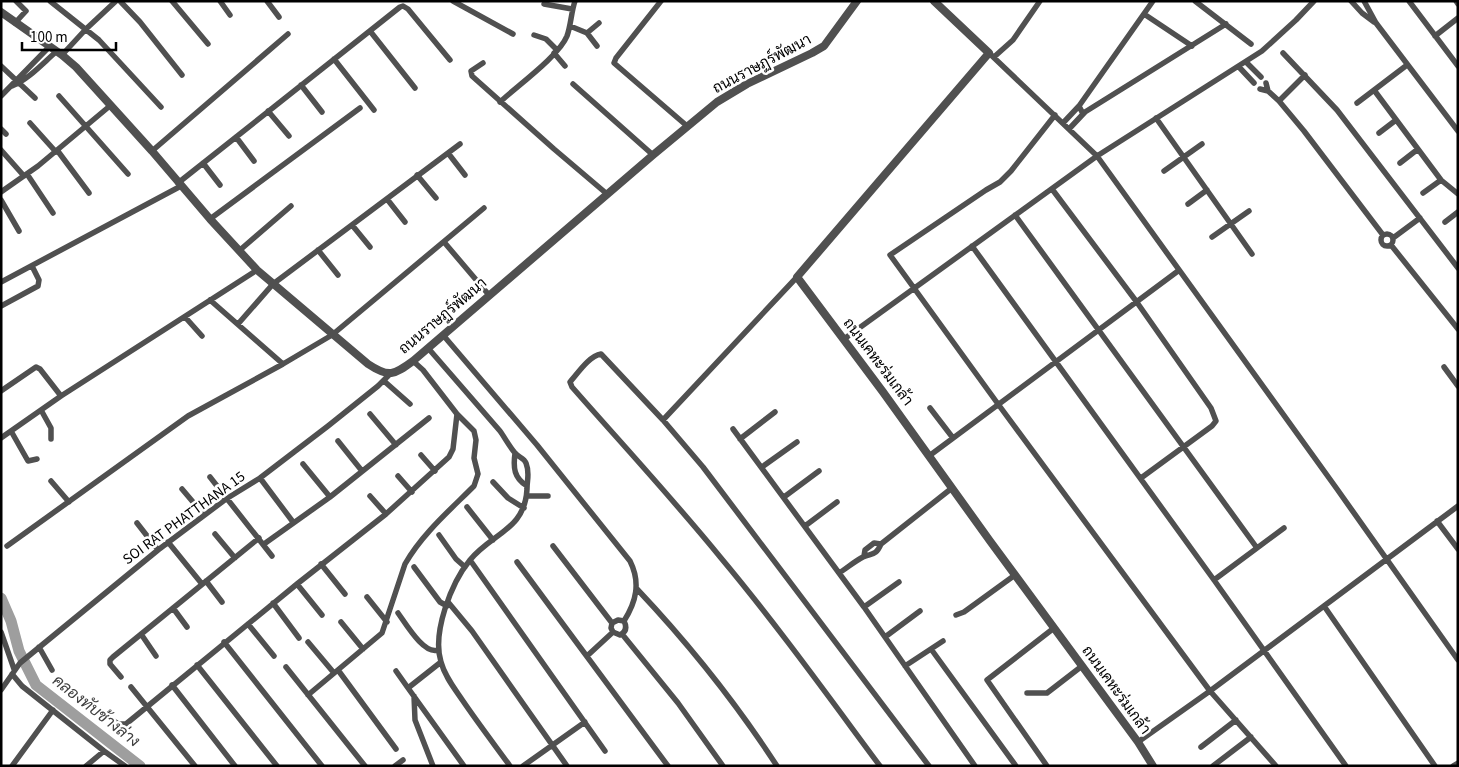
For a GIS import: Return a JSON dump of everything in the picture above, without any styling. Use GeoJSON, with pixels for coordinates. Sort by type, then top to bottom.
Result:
{"type":"FeatureCollection","features":[{"type":"Feature","properties":{"kind":"street"},"geometry":{"type":"LineString","coordinates":[[15,23],[26,11],[16,1]]}},
{"type":"Feature","properties":{"kind":"street"},"geometry":{"type":"LineString","coordinates":[[50,1],[109,50],[161,107]]}},
{"type":"Feature","properties":{"kind":"street"},"geometry":{"type":"LineString","coordinates":[[1,96],[86,29],[116,1]]}},
{"type":"Feature","properties":{"kind":"street"},"geometry":{"type":"LineString","coordinates":[[120,1],[140,22],[182,75]]}},
{"type":"Feature","properties":{"kind":"street"},"geometry":{"type":"LineString","coordinates":[[172,1],[208,44]]}},
{"type":"Feature","properties":{"kind":"street"},"geometry":{"type":"LineString","coordinates":[[220,1],[230,15]]}},
{"type":"Feature","properties":{"kind":"street"},"geometry":{"type":"LineString","coordinates":[[267,1],[279,17]]}},
{"type":"Feature","properties":{"kind":"street"},"geometry":{"type":"LineString","coordinates":[[500,102],[564,41],[570,26],[575,1]]}},
{"type":"Feature","properties":{"kind":"street"},"geometry":{"type":"LineString","coordinates":[[661,1],[614,63],[687,126]]}},
{"type":"Feature","properties":{"kind":"street","name":"ถนนราษฏร์พัฒนา"},"geometry":{"type":"LineString","coordinates":[[390,374],[401,370],[413,361],[687,126],[733,92],[819,49],[832,36],[857,1]]}},
{"type":"Feature","properties":{"kind":"street"},"geometry":{"type":"LineString","coordinates":[[663,420],[797,277],[991,55],[1013,40],[1040,1]]}},
{"type":"Feature","properties":{"kind":"street"},"geometry":{"type":"LineString","coordinates":[[1063,123],[1079,106],[1154,1]]}},
{"type":"Feature","properties":{"kind":"street"},"geometry":{"type":"LineString","coordinates":[[1195,1],[1251,44]]}},
{"type":"Feature","properties":{"kind":"street"},"geometry":{"type":"LineString","coordinates":[[844,339],[1097,156],[1262,51],[1314,1]]}},
{"type":"Feature","properties":{"kind":"street"},"geometry":{"type":"LineString","coordinates":[[1351,1],[1362,13],[1376,23]]}},
{"type":"Feature","properties":{"kind":"street"},"geometry":{"type":"LineString","coordinates":[[1364,1],[1376,23],[1458,131]]}},
{"type":"Feature","properties":{"kind":"street"},"geometry":{"type":"LineString","coordinates":[[1408,1],[1458,66]]}},
{"type":"Feature","properties":{"kind":"street"},"geometry":{"type":"LineString","coordinates":[[454,2],[513,34]]}},
{"type":"Feature","properties":{"kind":"street"},"geometry":{"type":"LineString","coordinates":[[937,3],[1097,156],[1458,660]]}},
{"type":"Feature","properties":{"kind":"street"},"geometry":{"type":"LineString","coordinates":[[544,4],[572,9]]}},
{"type":"Feature","properties":{"kind":"street"},"geometry":{"type":"LineString","coordinates":[[1,282],[180,184],[203,163],[400,7],[406,7],[450,60]]}},
{"type":"Feature","properties":{"kind":"street"},"geometry":{"type":"LineString","coordinates":[[1,12],[56,51],[88,79],[257,270],[372,367],[382,373],[390,374]]}},
{"type":"Feature","properties":{"kind":"street"},"geometry":{"type":"LineString","coordinates":[[1144,14],[1192,46]]}},
{"type":"Feature","properties":{"kind":"street"},"geometry":{"type":"LineString","coordinates":[[1435,36],[1458,18]]}},
{"type":"Feature","properties":{"kind":"street"},"geometry":{"type":"LineString","coordinates":[[587,33],[598,23]]}},
{"type":"Feature","properties":{"kind":"street"},"geometry":{"type":"LineString","coordinates":[[1069,128],[1085,112],[1226,24]]}},
{"type":"Feature","properties":{"kind":"street"},"geometry":{"type":"LineString","coordinates":[[570,26],[587,33],[597,46]]}},
{"type":"Feature","properties":{"kind":"street"},"geometry":{"type":"LineString","coordinates":[[370,31],[415,88]]}},
{"type":"Feature","properties":{"kind":"street"},"geometry":{"type":"LineString","coordinates":[[152,151],[288,34]]}},
{"type":"Feature","properties":{"kind":"street"},"geometry":{"type":"LineString","coordinates":[[534,35],[546,39],[565,66]]}},
{"type":"Feature","properties":{"kind":"street"},"geometry":{"type":"LineString","coordinates":[[1283,54],[1338,110],[1458,268]]}},
{"type":"Feature","properties":{"kind":"street"},"geometry":{"type":"LineString","coordinates":[[334,59],[374,110]]}},
{"type":"Feature","properties":{"kind":"street"},"geometry":{"type":"LineString","coordinates":[[1246,62],[1261,77]]}},
{"type":"Feature","properties":{"kind":"street"},"geometry":{"type":"LineString","coordinates":[[482,63],[471,71],[471,74],[554,150],[607,194]]}},
{"type":"Feature","properties":{"kind":"street"},"geometry":{"type":"LineString","coordinates":[[1357,103],[1407,65]]}},
{"type":"Feature","properties":{"kind":"street"},"geometry":{"type":"LineString","coordinates":[[1,66],[35,98]]}},
{"type":"Feature","properties":{"kind":"street"},"geometry":{"type":"LineString","coordinates":[[1239,67],[1254,83]]}},
{"type":"Feature","properties":{"kind":"street"},"geometry":{"type":"LineString","coordinates":[[1279,101],[1305,75]]}},
{"type":"Feature","properties":{"kind":"street"},"geometry":{"type":"LineString","coordinates":[[1266,83],[1268,91]]}},
{"type":"Feature","properties":{"kind":"street"},"geometry":{"type":"LineString","coordinates":[[572,84],[653,154]]}},
{"type":"Feature","properties":{"kind":"street"},"geometry":{"type":"LineString","coordinates":[[301,85],[322,112]]}},
{"type":"Feature","properties":{"kind":"street"},"geometry":{"type":"LineString","coordinates":[[1260,89],[1268,91],[1279,101],[1383,235]]}},
{"type":"Feature","properties":{"kind":"street"},"geometry":{"type":"LineString","coordinates":[[1374,90],[1441,180],[1455,187],[1458,194]]}},
{"type":"Feature","properties":{"kind":"street"},"geometry":{"type":"LineString","coordinates":[[59,96],[128,174]]}},
{"type":"Feature","properties":{"kind":"street"},"geometry":{"type":"LineString","coordinates":[[1,192],[57,151],[111,105]]}},
{"type":"Feature","properties":{"kind":"street"},"geometry":{"type":"LineString","coordinates":[[1079,106],[1080,110],[1085,112]]}},
{"type":"Feature","properties":{"kind":"street"},"geometry":{"type":"LineString","coordinates":[[210,219],[360,108]]}},
{"type":"Feature","properties":{"kind":"street"},"geometry":{"type":"LineString","coordinates":[[268,111],[289,136]]}},
{"type":"Feature","properties":{"kind":"street"},"geometry":{"type":"LineString","coordinates":[[1055,115],[1011,171],[1000,182],[890,255],[1210,691],[1276,766]]}},
{"type":"Feature","properties":{"kind":"street"},"geometry":{"type":"LineString","coordinates":[[1156,118],[1252,254]]}},
{"type":"Feature","properties":{"kind":"street"},"geometry":{"type":"LineString","coordinates":[[1378,133],[1396,120]]}},
{"type":"Feature","properties":{"kind":"street"},"geometry":{"type":"LineString","coordinates":[[30,123],[57,151],[89,194]]}},
{"type":"Feature","properties":{"kind":"street"},"geometry":{"type":"LineString","coordinates":[[1,129],[6,134]]}},
{"type":"Feature","properties":{"kind":"street"},"geometry":{"type":"LineString","coordinates":[[236,137],[254,161]]}},
{"type":"Feature","properties":{"kind":"street"},"geometry":{"type":"LineString","coordinates":[[238,324],[273,284],[460,144]]}},
{"type":"Feature","properties":{"kind":"street"},"geometry":{"type":"LineString","coordinates":[[1164,171],[1202,144]]}},
{"type":"Feature","properties":{"kind":"street"},"geometry":{"type":"LineString","coordinates":[[1400,163],[1418,149]]}},
{"type":"Feature","properties":{"kind":"street"},"geometry":{"type":"LineString","coordinates":[[1,150],[26,175],[52,213]]}},
{"type":"Feature","properties":{"kind":"street"},"geometry":{"type":"LineString","coordinates":[[448,153],[465,175]]}},
{"type":"Feature","properties":{"kind":"street"},"geometry":{"type":"LineString","coordinates":[[203,163],[220,185]]}},
{"type":"Feature","properties":{"kind":"street"},"geometry":{"type":"LineString","coordinates":[[417,175],[436,198]]}},
{"type":"Feature","properties":{"kind":"street"},"geometry":{"type":"LineString","coordinates":[[1423,193],[1441,180]]}},
{"type":"Feature","properties":{"kind":"street"},"geometry":{"type":"LineString","coordinates":[[1052,189],[1136,301],[1215,416],[1216,421],[1212,426],[1141,478]]}},
{"type":"Feature","properties":{"kind":"street"},"geometry":{"type":"LineString","coordinates":[[1188,204],[1207,190]]}},
{"type":"Feature","properties":{"kind":"street"},"geometry":{"type":"LineString","coordinates":[[386,199],[405,222]]}},
{"type":"Feature","properties":{"kind":"street"},"geometry":{"type":"LineString","coordinates":[[1,200],[19,231]]}},
{"type":"Feature","properties":{"kind":"street"},"geometry":{"type":"LineString","coordinates":[[240,250],[291,206]]}},
{"type":"Feature","properties":{"kind":"street"},"geometry":{"type":"LineString","coordinates":[[7,546],[188,416],[332,335],[484,208]]}},
{"type":"Feature","properties":{"kind":"street"},"geometry":{"type":"LineString","coordinates":[[1212,237],[1249,211]]}},
{"type":"Feature","properties":{"kind":"street"},"geometry":{"type":"LineString","coordinates":[[1445,222],[1458,212]]}},
{"type":"Feature","properties":{"kind":"street"},"geometry":{"type":"LineString","coordinates":[[1015,215],[1257,548]]}},
{"type":"Feature","properties":{"kind":"street"},"geometry":{"type":"LineString","coordinates":[[1383,235],[1381,238],[1382,244],[1388,246],[1420,218]]}},
{"type":"Feature","properties":{"kind":"street"},"geometry":{"type":"LineString","coordinates":[[352,224],[370,247]]}},
{"type":"Feature","properties":{"kind":"street"},"geometry":{"type":"LineString","coordinates":[[1383,235],[1389,234],[1392,241],[1458,329]]}},
{"type":"Feature","properties":{"kind":"street"},"geometry":{"type":"LineString","coordinates":[[444,242],[489,295]]}},
{"type":"Feature","properties":{"kind":"street"},"geometry":{"type":"LineString","coordinates":[[972,246],[1141,478],[1346,766]]}},
{"type":"Feature","properties":{"kind":"street"},"geometry":{"type":"LineString","coordinates":[[318,250],[338,275]]}},
{"type":"Feature","properties":{"kind":"street"},"geometry":{"type":"LineString","coordinates":[[1,306],[38,286],[39,280],[32,266]]}},
{"type":"Feature","properties":{"kind":"street"},"geometry":{"type":"LineString","coordinates":[[1,438],[61,396],[257,270]]}},
{"type":"Feature","properties":{"kind":"street"},"geometry":{"type":"LineString","coordinates":[[929,456],[1178,271]]}},
{"type":"Feature","properties":{"kind":"street","name":"ถนนเคหะร่มเกล้า"},"geometry":{"type":"LineString","coordinates":[[797,277],[1138,742],[1153,766]]}},
{"type":"Feature","properties":{"kind":"street"},"geometry":{"type":"LineString","coordinates":[[210,300],[283,364]]}},
{"type":"Feature","properties":{"kind":"street"},"geometry":{"type":"LineString","coordinates":[[185,317],[202,336]]}},
{"type":"Feature","properties":{"kind":"street"},"geometry":{"type":"LineString","coordinates":[[443,335],[537,445],[625,554],[634,569],[637,589],[635,600],[624,622],[626,628],[622,634]]}},
{"type":"Feature","properties":{"kind":"street"},"geometry":{"type":"LineString","coordinates":[[428,348],[500,432],[515,453],[526,462],[529,475],[524,508],[516,520],[464,567],[447,604],[439,630],[438,650],[441,662],[452,685],[510,766]]}},
{"type":"Feature","properties":{"kind":"street"},"geometry":{"type":"LineString","coordinates":[[880,766],[723,560],[570,384],[596,355],[601,354],[663,420],[703,467],[929,766]]}},
{"type":"Feature","properties":{"kind":"street"},"geometry":{"type":"LineString","coordinates":[[308,695],[382,633],[409,557],[423,538],[474,486],[477,480],[478,474],[474,458],[476,436],[470,426],[457,414],[423,370],[413,361]]}},
{"type":"Feature","properties":{"kind":"street"},"geometry":{"type":"LineString","coordinates":[[1,391],[36,367],[40,368],[61,396]]}},
{"type":"Feature","properties":{"kind":"street"},"geometry":{"type":"LineString","coordinates":[[1444,367],[1458,386]]}},
{"type":"Feature","properties":{"kind":"street","name":"SOI RAT PHATTHANA 15"},"geometry":{"type":"LineString","coordinates":[[1,690],[20,663],[158,550],[226,498],[260,478],[362,400],[390,374]]}},
{"type":"Feature","properties":{"kind":"street"},"geometry":{"type":"LineString","coordinates":[[384,381],[410,404]]}},
{"type":"Feature","properties":{"kind":"street"},"geometry":{"type":"LineString","coordinates":[[930,408],[953,438]]}},
{"type":"Feature","properties":{"kind":"street"},"geometry":{"type":"LineString","coordinates":[[41,410],[51,428],[51,439]]}},
{"type":"Feature","properties":{"kind":"street"},"geometry":{"type":"LineString","coordinates":[[740,439],[775,412]]}},
{"type":"Feature","properties":{"kind":"street"},"geometry":{"type":"LineString","coordinates":[[370,414],[396,445]]}},
{"type":"Feature","properties":{"kind":"street"},"geometry":{"type":"LineString","coordinates":[[102,712],[118,724],[122,725],[130,720],[224,642],[386,514],[435,471],[452,453],[457,414]]}},
{"type":"Feature","properties":{"kind":"street"},"geometry":{"type":"LineString","coordinates":[[264,544],[330,497],[429,418]]}},
{"type":"Feature","properties":{"kind":"street"},"geometry":{"type":"LineString","coordinates":[[732,429],[840,573],[975,766]]}},
{"type":"Feature","properties":{"kind":"street"},"geometry":{"type":"LineString","coordinates":[[11,431],[28,461],[37,459]]}},
{"type":"Feature","properties":{"kind":"street"},"geometry":{"type":"LineString","coordinates":[[338,441],[362,471]]}},
{"type":"Feature","properties":{"kind":"street"},"geometry":{"type":"LineString","coordinates":[[762,467],[796,442]]}},
{"type":"Feature","properties":{"kind":"street"},"geometry":{"type":"LineString","coordinates":[[515,453],[514,466],[517,478],[527,486]]}},
{"type":"Feature","properties":{"kind":"street"},"geometry":{"type":"LineString","coordinates":[[422,456],[435,471]]}},
{"type":"Feature","properties":{"kind":"street"},"geometry":{"type":"LineString","coordinates":[[303,464],[330,497]]}},
{"type":"Feature","properties":{"kind":"street"},"geometry":{"type":"LineString","coordinates":[[784,497],[820,471]]}},
{"type":"Feature","properties":{"kind":"street"},"geometry":{"type":"LineString","coordinates":[[398,476],[412,492]]}},
{"type":"Feature","properties":{"kind":"street"},"geometry":{"type":"LineString","coordinates":[[210,477],[272,556]]}},
{"type":"Feature","properties":{"kind":"street"},"geometry":{"type":"LineString","coordinates":[[260,478],[294,522]]}},
{"type":"Feature","properties":{"kind":"street"},"geometry":{"type":"LineString","coordinates":[[51,481],[69,502]]}},
{"type":"Feature","properties":{"kind":"street"},"geometry":{"type":"LineString","coordinates":[[493,482],[514,502],[524,508]]}},
{"type":"Feature","properties":{"kind":"street"},"geometry":{"type":"LineString","coordinates":[[840,573],[864,556],[865,550],[874,543],[881,544],[952,488]]}},
{"type":"Feature","properties":{"kind":"street"},"geometry":{"type":"LineString","coordinates":[[182,489],[204,515]]}},
{"type":"Feature","properties":{"kind":"street"},"geometry":{"type":"LineString","coordinates":[[370,496],[386,514]]}},
{"type":"Feature","properties":{"kind":"street"},"geometry":{"type":"LineString","coordinates":[[527,496],[548,496]]}},
{"type":"Feature","properties":{"kind":"street"},"geometry":{"type":"LineString","coordinates":[[805,526],[837,502]]}},
{"type":"Feature","properties":{"kind":"street"},"geometry":{"type":"LineString","coordinates":[[1138,742],[1210,691],[1458,506]]}},
{"type":"Feature","properties":{"kind":"street"},"geometry":{"type":"LineString","coordinates":[[467,507],[494,540]]}},
{"type":"Feature","properties":{"kind":"street"},"geometry":{"type":"LineString","coordinates":[[1437,521],[1458,549]]}},
{"type":"Feature","properties":{"kind":"street"},"geometry":{"type":"LineString","coordinates":[[137,523],[158,550]]}},
{"type":"Feature","properties":{"kind":"street"},"geometry":{"type":"LineString","coordinates":[[1214,580],[1284,528]]}},
{"type":"Feature","properties":{"kind":"street"},"geometry":{"type":"LineString","coordinates":[[215,534],[235,558]]}},
{"type":"Feature","properties":{"kind":"street"},"geometry":{"type":"LineString","coordinates":[[439,535],[464,567]]}},
{"type":"Feature","properties":{"kind":"street"},"geometry":{"type":"LineString","coordinates":[[121,677],[110,664],[110,660],[259,538]]}},
{"type":"Feature","properties":{"kind":"street"},"geometry":{"type":"LineString","coordinates":[[168,542],[222,602]]}},
{"type":"Feature","properties":{"kind":"street"},"geometry":{"type":"LineString","coordinates":[[553,546],[612,623],[611,628],[613,632],[618,635],[622,634]]}},
{"type":"Feature","properties":{"kind":"street"},"geometry":{"type":"LineString","coordinates":[[470,560],[605,751]]}},
{"type":"Feature","properties":{"kind":"street"},"geometry":{"type":"LineString","coordinates":[[517,562],[668,766]]}},
{"type":"Feature","properties":{"kind":"street"},"geometry":{"type":"LineString","coordinates":[[322,564],[345,594]]}},
{"type":"Feature","properties":{"kind":"street"},"geometry":{"type":"LineString","coordinates":[[414,567],[440,602],[447,604],[467,624],[566,766]]}},
{"type":"Feature","properties":{"kind":"street"},"geometry":{"type":"LineString","coordinates":[[956,615],[964,612],[1015,575]]}},
{"type":"Feature","properties":{"kind":"street"},"geometry":{"type":"LineString","coordinates":[[864,607],[899,582]]}},
{"type":"Feature","properties":{"kind":"street"},"geometry":{"type":"LineString","coordinates":[[297,584],[322,615]]}},
{"type":"Feature","properties":{"kind":"street"},"geometry":{"type":"LineString","coordinates":[[637,589],[724,691],[777,766]]}},
{"type":"Feature","properties":{"kind":"street"},"geometry":{"type":"LineString","coordinates":[[368,597],[387,622]]}},
{"type":"Feature","properties":{"kind":"street"},"geometry":{"type":"LineString","coordinates":[[273,603],[300,638]]}},
{"type":"Feature","properties":{"kind":"street"},"geometry":{"type":"LineString","coordinates":[[1324,606],[1435,766]]}},
{"type":"Feature","properties":{"kind":"street"},"geometry":{"type":"LineString","coordinates":[[173,608],[187,627]]}},
{"type":"Feature","properties":{"kind":"street"},"geometry":{"type":"LineString","coordinates":[[885,636],[920,611]]}},
{"type":"Feature","properties":{"kind":"street"},"geometry":{"type":"LineString","coordinates":[[398,614],[423,646],[434,652],[438,650]]}},
{"type":"Feature","properties":{"kind":"street"},"geometry":{"type":"LineString","coordinates":[[612,623],[618,620],[624,622]]}},
{"type":"Feature","properties":{"kind":"street"},"geometry":{"type":"LineString","coordinates":[[341,622],[363,649]]}},
{"type":"Feature","properties":{"kind":"street"},"geometry":{"type":"LineString","coordinates":[[248,624],[274,656]]}},
{"type":"Feature","properties":{"kind":"street"},"geometry":{"type":"LineString","coordinates":[[1047,766],[988,680],[1054,628]]}},
{"type":"Feature","properties":{"kind":"street"},"geometry":{"type":"LineString","coordinates":[[1,632],[13,672],[22,686],[125,766]]}},
{"type":"Feature","properties":{"kind":"street"},"geometry":{"type":"LineString","coordinates":[[587,656],[613,632]]}},
{"type":"Feature","properties":{"kind":"street"},"geometry":{"type":"LineString","coordinates":[[141,634],[156,656]]}},
{"type":"Feature","properties":{"kind":"street"},"geometry":{"type":"LineString","coordinates":[[622,634],[678,703],[723,766]]}},
{"type":"Feature","properties":{"kind":"street"},"geometry":{"type":"LineString","coordinates":[[905,666],[943,641]]}},
{"type":"Feature","properties":{"kind":"street"},"geometry":{"type":"LineString","coordinates":[[224,642],[322,766]]}},
{"type":"Feature","properties":{"kind":"street"},"geometry":{"type":"LineString","coordinates":[[308,642],[336,672],[396,749]]}},
{"type":"Feature","properties":{"kind":"street"},"geometry":{"type":"LineString","coordinates":[[39,647],[52,670]]}},
{"type":"Feature","properties":{"kind":"street"},"geometry":{"type":"LineString","coordinates":[[931,649],[1016,766]]}},
{"type":"Feature","properties":{"kind":"street"},"geometry":{"type":"LineString","coordinates":[[408,688],[441,662]]}},
{"type":"Feature","properties":{"kind":"street"},"geometry":{"type":"LineString","coordinates":[[197,665],[277,766]]}},
{"type":"Feature","properties":{"kind":"street"},"geometry":{"type":"LineString","coordinates":[[1027,693],[1048,693],[1082,666]]}},
{"type":"Feature","properties":{"kind":"street"},"geometry":{"type":"LineString","coordinates":[[286,667],[365,766]]}},
{"type":"Feature","properties":{"kind":"street"},"geometry":{"type":"LineString","coordinates":[[396,671],[464,766]]}},
{"type":"Feature","properties":{"kind":"street"},"geometry":{"type":"LineString","coordinates":[[172,685],[235,766]]}},
{"type":"Feature","properties":{"kind":"street"},"geometry":{"type":"LineString","coordinates":[[131,687],[195,766]]}},
{"type":"Feature","properties":{"kind":"street"},"geometry":{"type":"LineString","coordinates":[[414,696],[415,720],[433,766]]}},
{"type":"Feature","properties":{"kind":"street"},"geometry":{"type":"LineString","coordinates":[[12,766],[53,710]]}},
{"type":"Feature","properties":{"kind":"street"},"geometry":{"type":"LineString","coordinates":[[1201,747],[1236,720]]}},
{"type":"Feature","properties":{"kind":"street"},"geometry":{"type":"LineString","coordinates":[[523,766],[585,722]]}},
{"type":"Feature","properties":{"kind":"street"},"geometry":{"type":"LineString","coordinates":[[1213,766],[1251,737]]}},
{"type":"Feature","properties":{"kind":"street"},"geometry":{"type":"LineString","coordinates":[[86,766],[104,751]]}},
{"type":"Feature","properties":{"kind":"street"},"geometry":{"type":"LineString","coordinates":[[395,766],[403,760]]}},
{"type":"Feature","properties":{"kind":"street"},"geometry":{"type":"LineString","coordinates":[[1453,766],[1458,763]]}},
{"type":"Feature","properties":{"kind":"waterway","name":"คลองทับช้างล่าง"},"geometry":{"type":"LineString","coordinates":[[1,598],[11,621],[19,651],[36,685],[140,766]]}}]}
